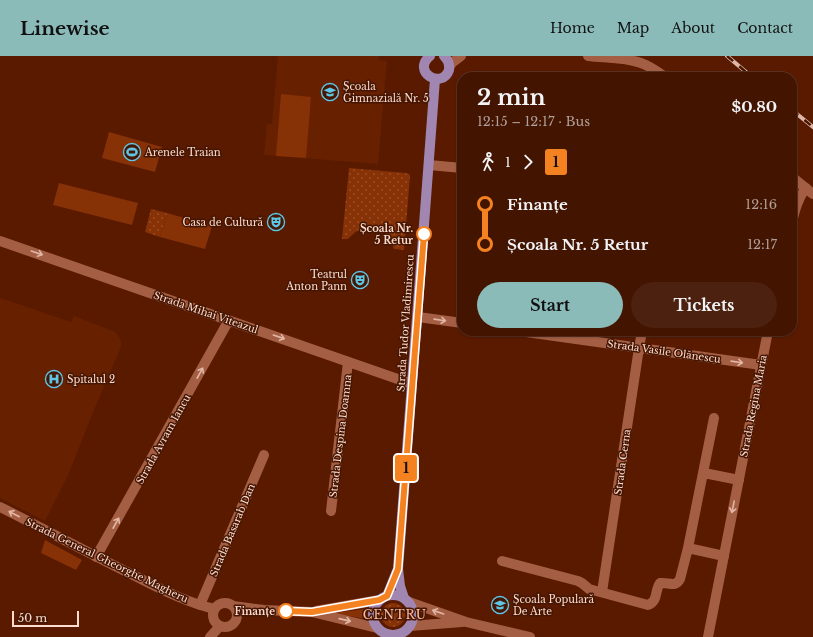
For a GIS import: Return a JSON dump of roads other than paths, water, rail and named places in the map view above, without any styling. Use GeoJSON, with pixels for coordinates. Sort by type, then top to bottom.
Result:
{"type":"FeatureCollection","features":[{"type":"Feature","properties":{"kind":"main road"},"geometry":{"type":"LineString","coordinates":[[430,56],[425,63],[424,69],[427,75],[435,79],[443,77],[448,71],[449,67],[444,56]]}},
{"type":"Feature","properties":{"kind":"main road","name":"Strada Tudor Vladimirescu"},"geometry":{"type":"LineString","coordinates":[[407,600],[400,586],[398,569],[435,79]]}},
{"type":"Feature","properties":{"kind":"main road","name":"Strada Tudor Vladimirescu"},"geometry":{"type":"LineString","coordinates":[[383,598],[398,569]]}},
{"type":"Feature","properties":{"kind":"main road"},"geometry":{"type":"LineString","coordinates":[[393,595],[407,600],[412,608],[413,620],[405,632],[395,636],[382,633],[374,622],[373,611],[375,605],[383,598],[393,595]]}},
{"type":"Feature","properties":{"kind":"street"},"geometry":{"type":"LineString","coordinates":[[449,67],[461,56]]}},
{"type":"Feature","properties":{"kind":"street"},"geometry":{"type":"LineString","coordinates":[[588,56],[629,60],[651,68],[657,72]]}},
{"type":"Feature","properties":{"kind":"street"},"geometry":{"type":"LineString","coordinates":[[429,165],[457,168]]}},
{"type":"Feature","properties":{"kind":"street"},"geometry":{"type":"LineString","coordinates":[[797,180],[810,191],[802,194],[797,204]]}},
{"type":"Feature","properties":{"kind":"street","name":"Strada Mihai Viteazul"},"geometry":{"type":"LineString","coordinates":[[0,241],[412,384]]}},
{"type":"Feature","properties":{"kind":"street"},"geometry":{"type":"LineString","coordinates":[[418,317],[457,322]]}},
{"type":"Feature","properties":{"kind":"street","name":"Strada Avram Iancu"},"geometry":{"type":"LineString","coordinates":[[96,557],[230,320]]}},
{"type":"Feature","properties":{"kind":"street","name":"Strada Vasile Olănescu"},"geometry":{"type":"LineString","coordinates":[[554,336],[761,365]]}},
{"type":"Feature","properties":{"kind":"street","name":"Strada Cerna"},"geometry":{"type":"LineString","coordinates":[[602,592],[641,336]]}},
{"type":"Feature","properties":{"kind":"street","name":"Strada Regina Maria"},"geometry":{"type":"LineString","coordinates":[[708,637],[767,336]]}},
{"type":"Feature","properties":{"kind":"street","name":"Strada Despina Doamna"},"geometry":{"type":"LineString","coordinates":[[331,511],[348,362]]}},
{"type":"Feature","properties":{"kind":"street"},"geometry":{"type":"LineString","coordinates":[[502,561],[578,581],[590,589],[648,606],[655,600],[660,583],[664,582],[674,584],[678,583],[680,579],[704,473],[714,418]]}},
{"type":"Feature","properties":{"kind":"street","name":"Strada Basarab Dan"},"geometry":{"type":"LineString","coordinates":[[200,605],[264,454]]}},
{"type":"Feature","properties":{"kind":"street"},"geometry":{"type":"LineString","coordinates":[[704,473],[739,480]]}},
{"type":"Feature","properties":{"kind":"street","name":"Strada General Gheorghe Magheru"},"geometry":{"type":"LineString","coordinates":[[0,507],[96,557],[178,597],[215,609]]}},
{"type":"Feature","properties":{"kind":"street"},"geometry":{"type":"LineString","coordinates":[[688,548],[724,556]]}},
{"type":"Feature","properties":{"kind":"street"},"geometry":{"type":"LineString","coordinates":[[233,606],[236,610],[237,617],[231,626],[220,626],[216,623],[214,618],[215,609],[222,604],[264,610],[312,612],[383,598]]}},
{"type":"Feature","properties":{"kind":"street"},"geometry":{"type":"LineString","coordinates":[[407,600],[466,622],[530,637]]}},
{"type":"Feature","properties":{"kind":"street"},"geometry":{"type":"LineString","coordinates":[[237,617],[264,610]]}},
{"type":"Feature","properties":{"kind":"street"},"geometry":{"type":"LineString","coordinates":[[312,612],[382,633]]}},
{"type":"Feature","properties":{"kind":"street"},"geometry":{"type":"LineString","coordinates":[[405,632],[466,622]]}},
{"type":"Feature","properties":{"kind":"street"},"geometry":{"type":"LineString","coordinates":[[210,637],[220,626]]}},
{"type":"Feature","properties":{"kind":"railway"},"geometry":{"type":"LineString","coordinates":[[727,56],[746,72]]}},
{"type":"Feature","properties":{"kind":"railway"},"geometry":{"type":"LineString","coordinates":[[797,114],[813,127]]}},
{"type":"Feature","properties":{"kind":"place","name":"Școala Gimnazială Nr. 5"},"geometry":{"type":"Point","coordinates":[330,92]}},
{"type":"Feature","properties":{"kind":"place","name":"Arenele Traian"},"geometry":{"type":"Point","coordinates":[132,152]}},
{"type":"Feature","properties":{"kind":"place","name":"Casa de Cultură"},"geometry":{"type":"Point","coordinates":[276,222]}},
{"type":"Feature","properties":{"kind":"place","name":"Școala Nr. 5 Retur"},"geometry":{"type":"Point","coordinates":[424,234]}},
{"type":"Feature","properties":{"kind":"place","name":"Teatrul Anton Pann"},"geometry":{"type":"Point","coordinates":[360,280]}},
{"type":"Feature","properties":{"kind":"place","name":"Spitalul 2"},"geometry":{"type":"Point","coordinates":[54,379]}},
{"type":"Feature","properties":{"kind":"place","name":"Școala Populară De Arte"},"geometry":{"type":"Point","coordinates":[500,605]}},
{"type":"Feature","properties":{"kind":"place","name":"Finanțe"},"geometry":{"type":"Point","coordinates":[286,611]}},
{"type":"Feature","properties":{"kind":"district","name":"CENTRU"},"geometry":{"type":"Point","coordinates":[395,615]}}]}
